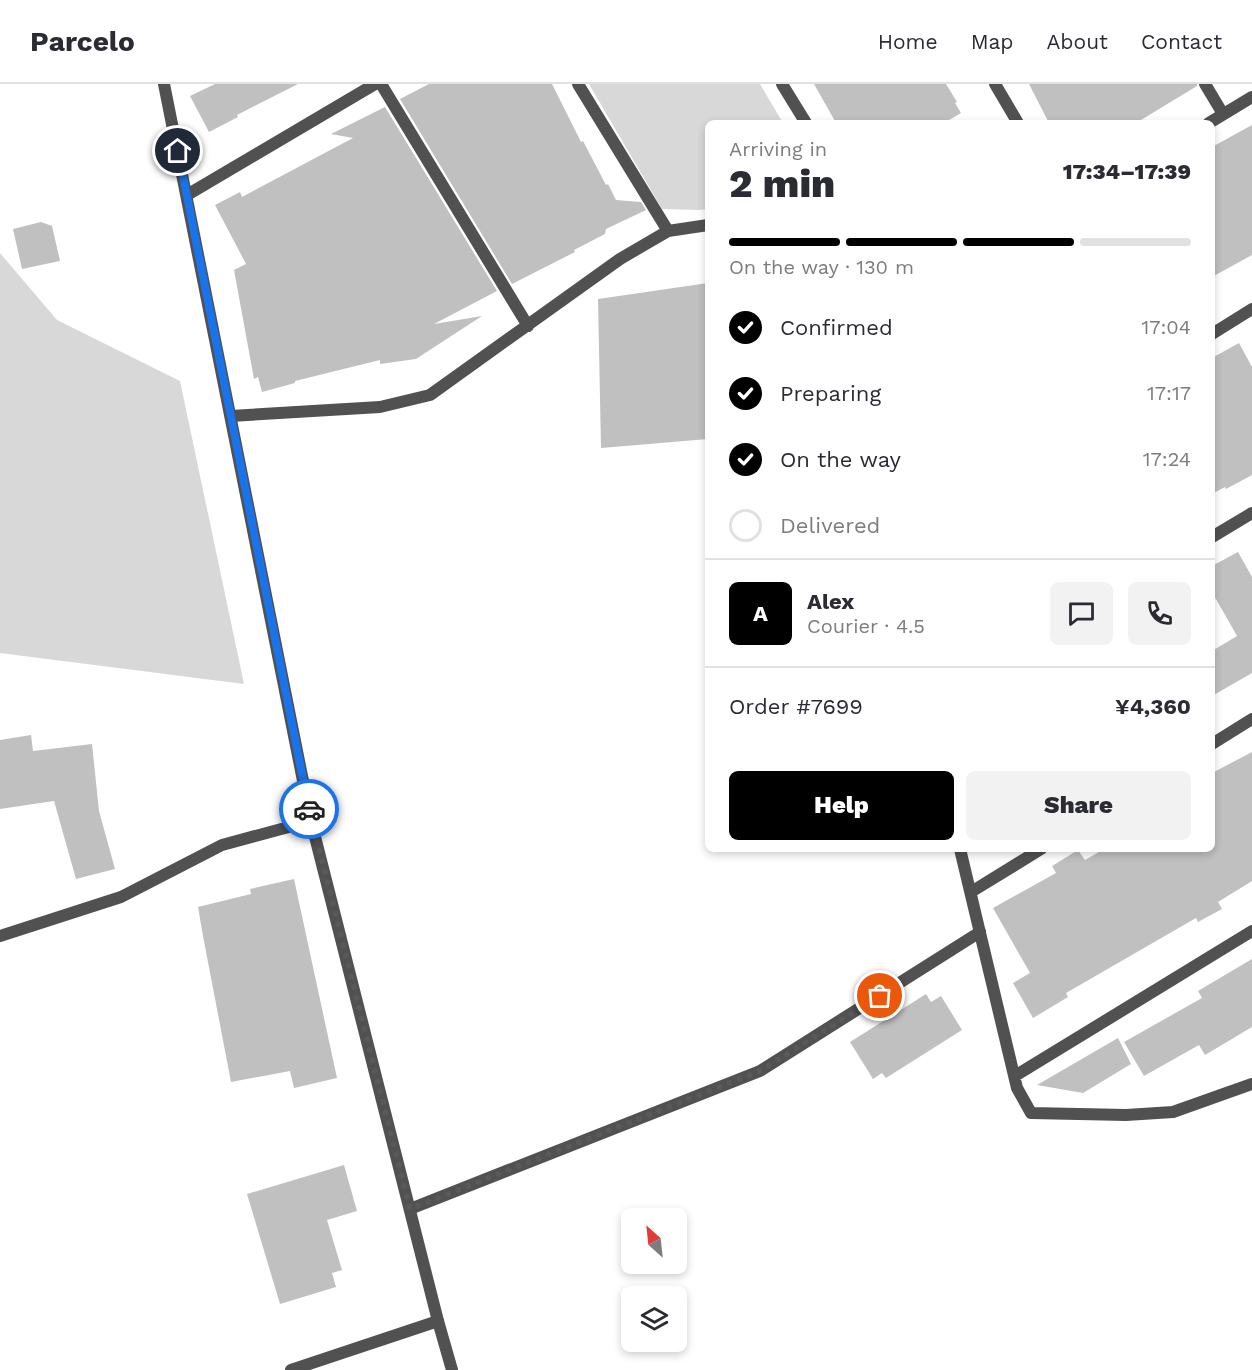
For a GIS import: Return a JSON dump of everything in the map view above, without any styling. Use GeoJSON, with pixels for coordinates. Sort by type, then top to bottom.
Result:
{"type":"FeatureCollection","features":[{"type":"Feature","properties":{"kind":"street"},"geometry":{"type":"LineString","coordinates":[[165,84],[311,821],[452,1370]]}},
{"type":"Feature","properties":{"kind":"street"},"geometry":{"type":"LineString","coordinates":[[187,195],[375,84]]}},
{"type":"Feature","properties":{"kind":"street"},"geometry":{"type":"LineString","coordinates":[[381,84],[528,326]]}},
{"type":"Feature","properties":{"kind":"street"},"geometry":{"type":"LineString","coordinates":[[578,84],[668,231]]}},
{"type":"Feature","properties":{"kind":"street"},"geometry":{"type":"LineString","coordinates":[[782,84],[804,120]]}},
{"type":"Feature","properties":{"kind":"street"},"geometry":{"type":"LineString","coordinates":[[995,84],[1016,120]]}},
{"type":"Feature","properties":{"kind":"street"},"geometry":{"type":"LineString","coordinates":[[1205,84],[1223,114]]}},
{"type":"Feature","properties":{"kind":"street"},"geometry":{"type":"LineString","coordinates":[[1214,120],[1252,97]]}},
{"type":"Feature","properties":{"kind":"street"},"geometry":{"type":"LineString","coordinates":[[231,416],[380,407],[430,395],[620,259],[668,231],[705,225]]}},
{"type":"Feature","properties":{"kind":"street"},"geometry":{"type":"LineString","coordinates":[[1215,332],[1252,309]]}},
{"type":"Feature","properties":{"kind":"street"},"geometry":{"type":"LineString","coordinates":[[1215,535],[1252,513]]}},
{"type":"Feature","properties":{"kind":"street"},"geometry":{"type":"LineString","coordinates":[[1215,742],[1252,719]]}},
{"type":"Feature","properties":{"kind":"street"},"geometry":{"type":"LineString","coordinates":[[0,936],[121,897],[222,845],[311,821]]}},
{"type":"Feature","properties":{"kind":"street"},"geometry":{"type":"LineString","coordinates":[[961,852],[1017,1089],[1031,1113],[1126,1115],[1173,1112],[1252,1083]]}},
{"type":"Feature","properties":{"kind":"street"},"geometry":{"type":"LineString","coordinates":[[971,892],[1036,852]]}},
{"type":"Feature","properties":{"kind":"street"},"geometry":{"type":"LineString","coordinates":[[410,1209],[760,1071],[980,932]]}},
{"type":"Feature","properties":{"kind":"street"},"geometry":{"type":"LineString","coordinates":[[1015,1076],[1252,932]]}},
{"type":"Feature","properties":{"kind":"street"},"geometry":{"type":"LineString","coordinates":[[291,1370],[438,1321]]}},
{"type":"Feature","properties":{"kind":"shaded area"},"geometry":{"type":"Polygon","coordinates":[[[589,84],[760,84],[781,120],[705,120],[705,209],[662,209],[589,84]]]}},
{"type":"Feature","properties":{"kind":"shaded area"},"geometry":{"type":"Polygon","coordinates":[[[0,253],[57,320],[180,381],[244,684],[0,653],[0,253]]]}},
{"type":"Feature","properties":{"kind":"building"},"geometry":{"type":"Polygon","coordinates":[[[215,84],[298,84],[209,132],[190,96],[215,84]]]}},
{"type":"Feature","properties":{"kind":"building"},"geometry":{"type":"Polygon","coordinates":[[[429,84],[552,84],[581,142],[583,141],[616,200],[641,202],[646,210],[606,229],[605,234],[574,250],[575,252],[512,284],[400,99],[429,84]]]}},
{"type":"Feature","properties":{"kind":"building"},"geometry":{"type":"Polygon","coordinates":[[[814,84],[946,84],[961,113],[949,120],[834,120],[814,84]]]}},
{"type":"Feature","properties":{"kind":"building"},"geometry":{"type":"Polygon","coordinates":[[[1029,84],[1197,84],[1141,120],[1047,120],[1029,84]]]}},
{"type":"Feature","properties":{"kind":"building"},"geometry":{"type":"Polygon","coordinates":[[[385,107],[497,291],[434,324],[482,316],[416,359],[380,364],[380,360],[295,381],[295,383],[262,392],[258,377],[254,379],[234,270],[246,264],[215,205],[240,192],[242,197],[353,138],[331,134],[385,107]]]}},
{"type":"Feature","properties":{"kind":"building"},"geometry":{"type":"Polygon","coordinates":[[[1252,125],[1252,255],[1215,275],[1215,145],[1252,125]]]}},
{"type":"Feature","properties":{"kind":"building"},"geometry":{"type":"Polygon","coordinates":[[[41,222],[52,226],[60,261],[22,269],[13,229],[41,222]]]}},
{"type":"Feature","properties":{"kind":"building"},"geometry":{"type":"Polygon","coordinates":[[[705,283],[705,439],[601,448],[598,299],[705,283]]]}},
{"type":"Feature","properties":{"kind":"building"},"geometry":{"type":"Polygon","coordinates":[[[1239,343],[1252,367],[1252,475],[1215,492],[1215,356],[1239,343]]]}},
{"type":"Feature","properties":{"kind":"building"},"geometry":{"type":"Polygon","coordinates":[[[1238,552],[1252,577],[1252,673],[1215,694],[1215,649],[1237,636],[1215,597],[1215,564],[1238,552]]]}},
{"type":"Feature","properties":{"kind":"building"},"geometry":{"type":"Polygon","coordinates":[[[31,735],[33,751],[92,744],[99,811],[115,869],[76,879],[54,801],[0,809],[0,740],[31,735]]]}},
{"type":"Feature","properties":{"kind":"building"},"geometry":{"type":"Polygon","coordinates":[[[1252,752],[1252,881],[1218,902],[1222,909],[1198,922],[1196,918],[1066,993],[1068,997],[1033,1018],[1013,983],[1030,973],[993,908],[1056,873],[1052,866],[1075,852],[1079,852],[1085,860],[1099,852],[1215,852],[1215,771],[1252,752]]]}},
{"type":"Feature","properties":{"kind":"building"},"geometry":{"type":"Polygon","coordinates":[[[294,879],[337,1078],[294,1088],[290,1071],[231,1082],[198,907],[251,894],[250,889],[294,879]]]}},
{"type":"Feature","properties":{"kind":"building"},"geometry":{"type":"Polygon","coordinates":[[[1252,959],[1252,1027],[1205,1055],[1199,1045],[1144,1076],[1124,1042],[1202,998],[1198,991],[1252,959]]]}},
{"type":"Feature","properties":{"kind":"building"},"geometry":{"type":"Polygon","coordinates":[[[926,994],[931,1002],[941,996],[962,1030],[886,1078],[882,1073],[873,1079],[850,1042],[926,994]]]}},
{"type":"Feature","properties":{"kind":"building"},"geometry":{"type":"Polygon","coordinates":[[[1118,1038],[1131,1064],[1083,1093],[1037,1085],[1118,1038]]]}},
{"type":"Feature","properties":{"kind":"building"},"geometry":{"type":"Polygon","coordinates":[[[344,1165],[357,1211],[327,1220],[342,1270],[332,1273],[336,1287],[280,1304],[247,1194],[344,1165]]]}},
{"type":"Feature","properties":{"kind":"way so far"},"geometry":{"type":"LineString","coordinates":[[309,809],[410,1209],[760,1071],[880,996]]}},
{"type":"Feature","properties":{"kind":"route"},"geometry":{"type":"LineString","coordinates":[[178,151],[309,809]]}}]}
